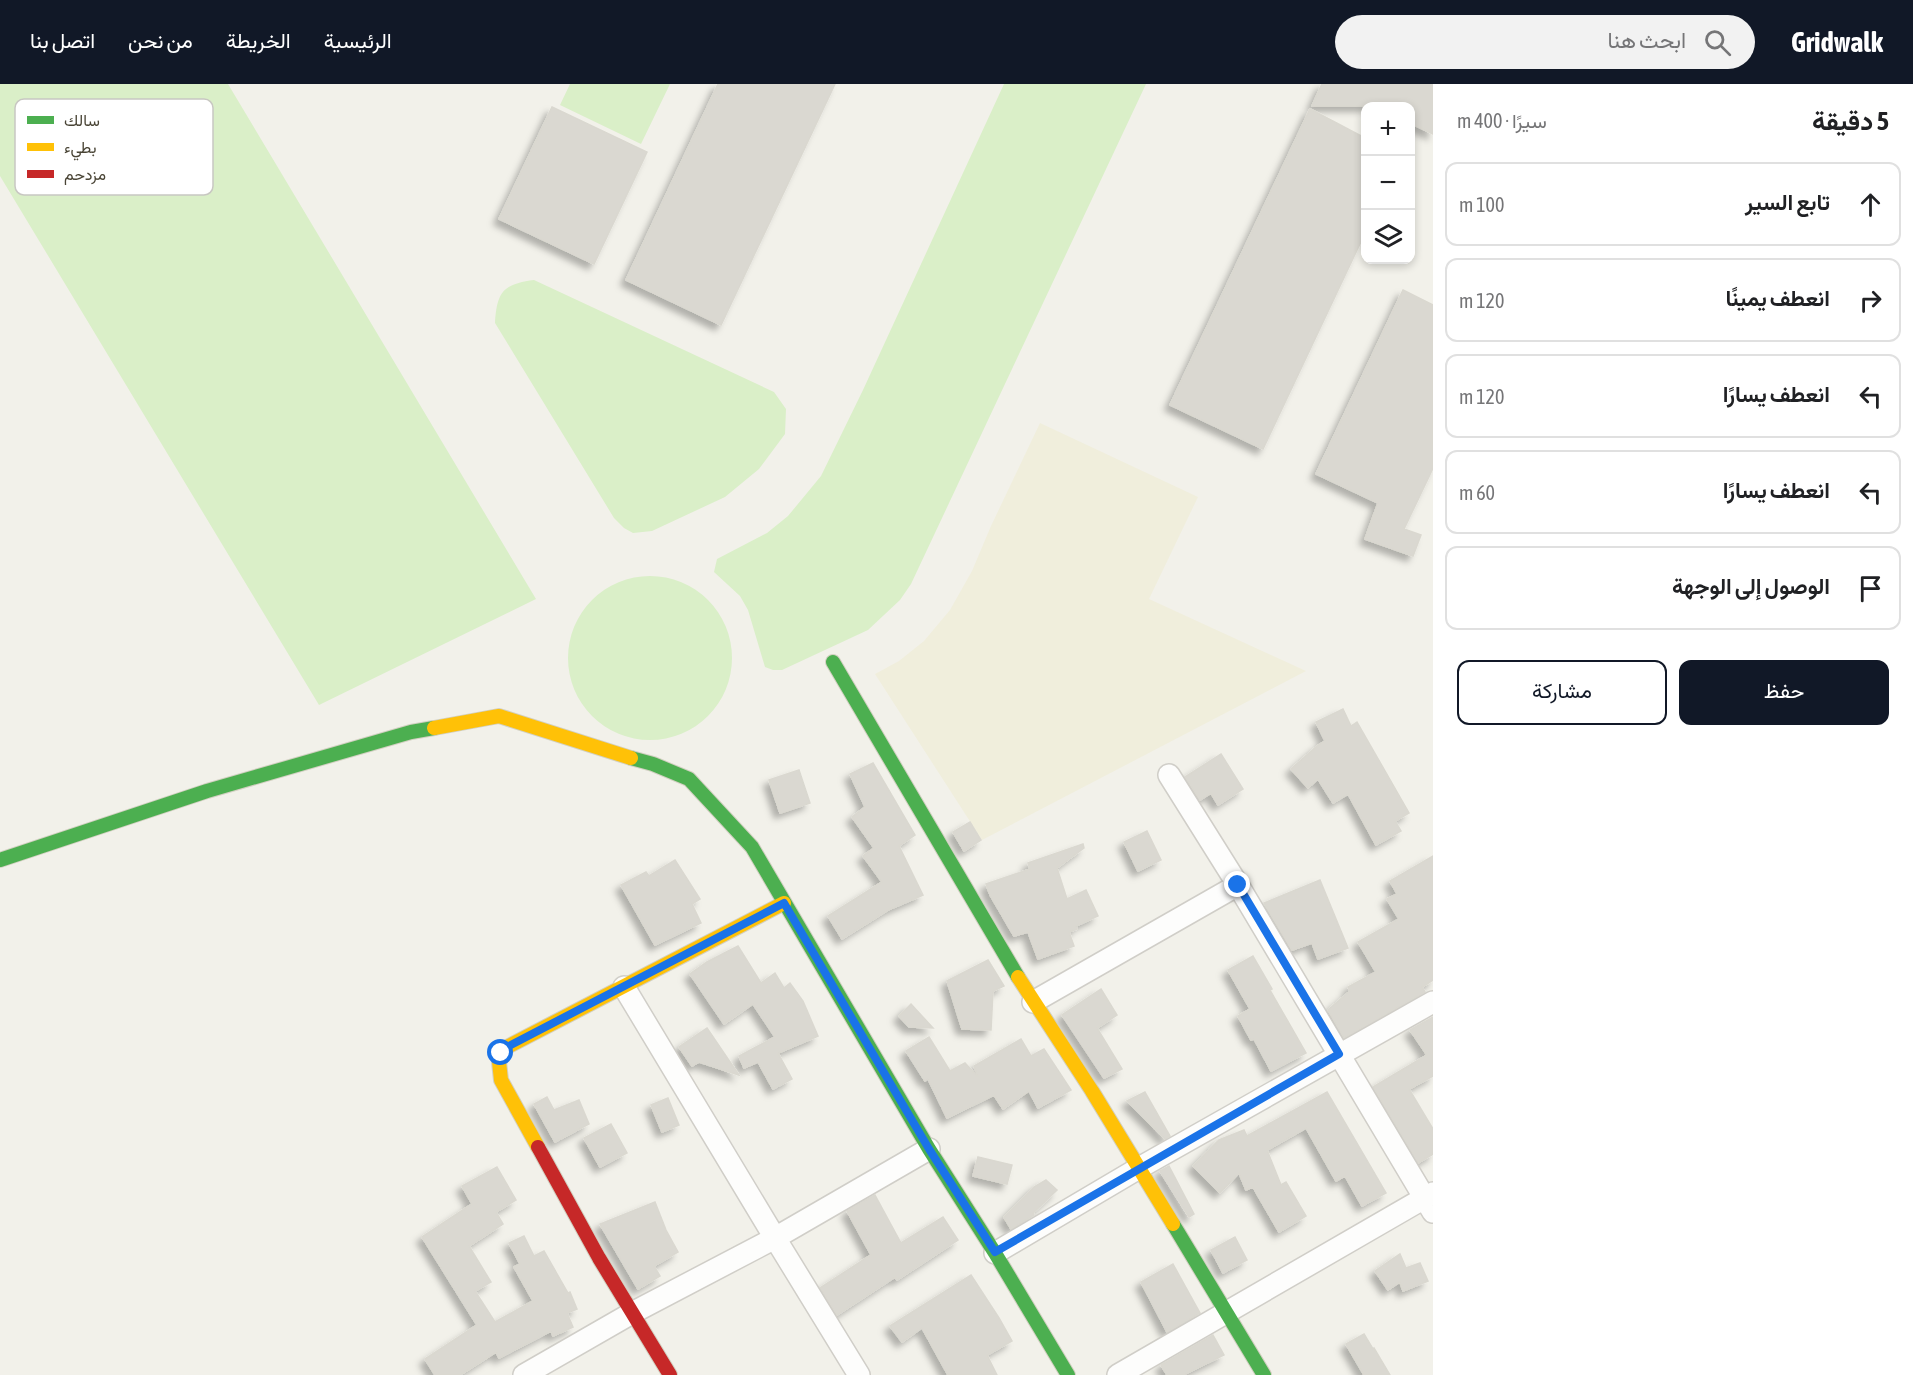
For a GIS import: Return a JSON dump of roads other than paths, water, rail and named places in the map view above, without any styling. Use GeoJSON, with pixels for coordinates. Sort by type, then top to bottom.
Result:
{"type":"FeatureCollection","features":[{"type":"Feature","properties":{"kind":"street"},"geometry":{"type":"LineString","coordinates":[[833,662],[1033,1002],[1092,1091],[1264,1375]]}},
{"type":"Feature","properties":{"kind":"street"},"geometry":{"type":"LineString","coordinates":[[0,860],[207,791],[411,732],[499,716],[653,764],[689,779],[752,847],[929,1149],[995,1252],[1068,1375]]}},
{"type":"Feature","properties":{"kind":"street"},"geometry":{"type":"LineString","coordinates":[[1119,1375],[1227,1312],[1430,1201],[1169,776]]}},
{"type":"Feature","properties":{"kind":"street"},"geometry":{"type":"LineString","coordinates":[[1033,1002],[1238,885]]}},
{"type":"Feature","properties":{"kind":"street"},"geometry":{"type":"LineString","coordinates":[[670,1375],[599,1258],[501,1080],[498,1069],[501,1053],[507,1047],[784,903]]}},
{"type":"Feature","properties":{"kind":"street"},"geometry":{"type":"LineString","coordinates":[[624,987],[859,1375]]}},
{"type":"Feature","properties":{"kind":"street"},"geometry":{"type":"LineString","coordinates":[[995,1252],[1433,1002]]}},
{"type":"Feature","properties":{"kind":"street"},"geometry":{"type":"LineString","coordinates":[[524,1375],[632,1313],[775,1238],[929,1149]]}}]}
